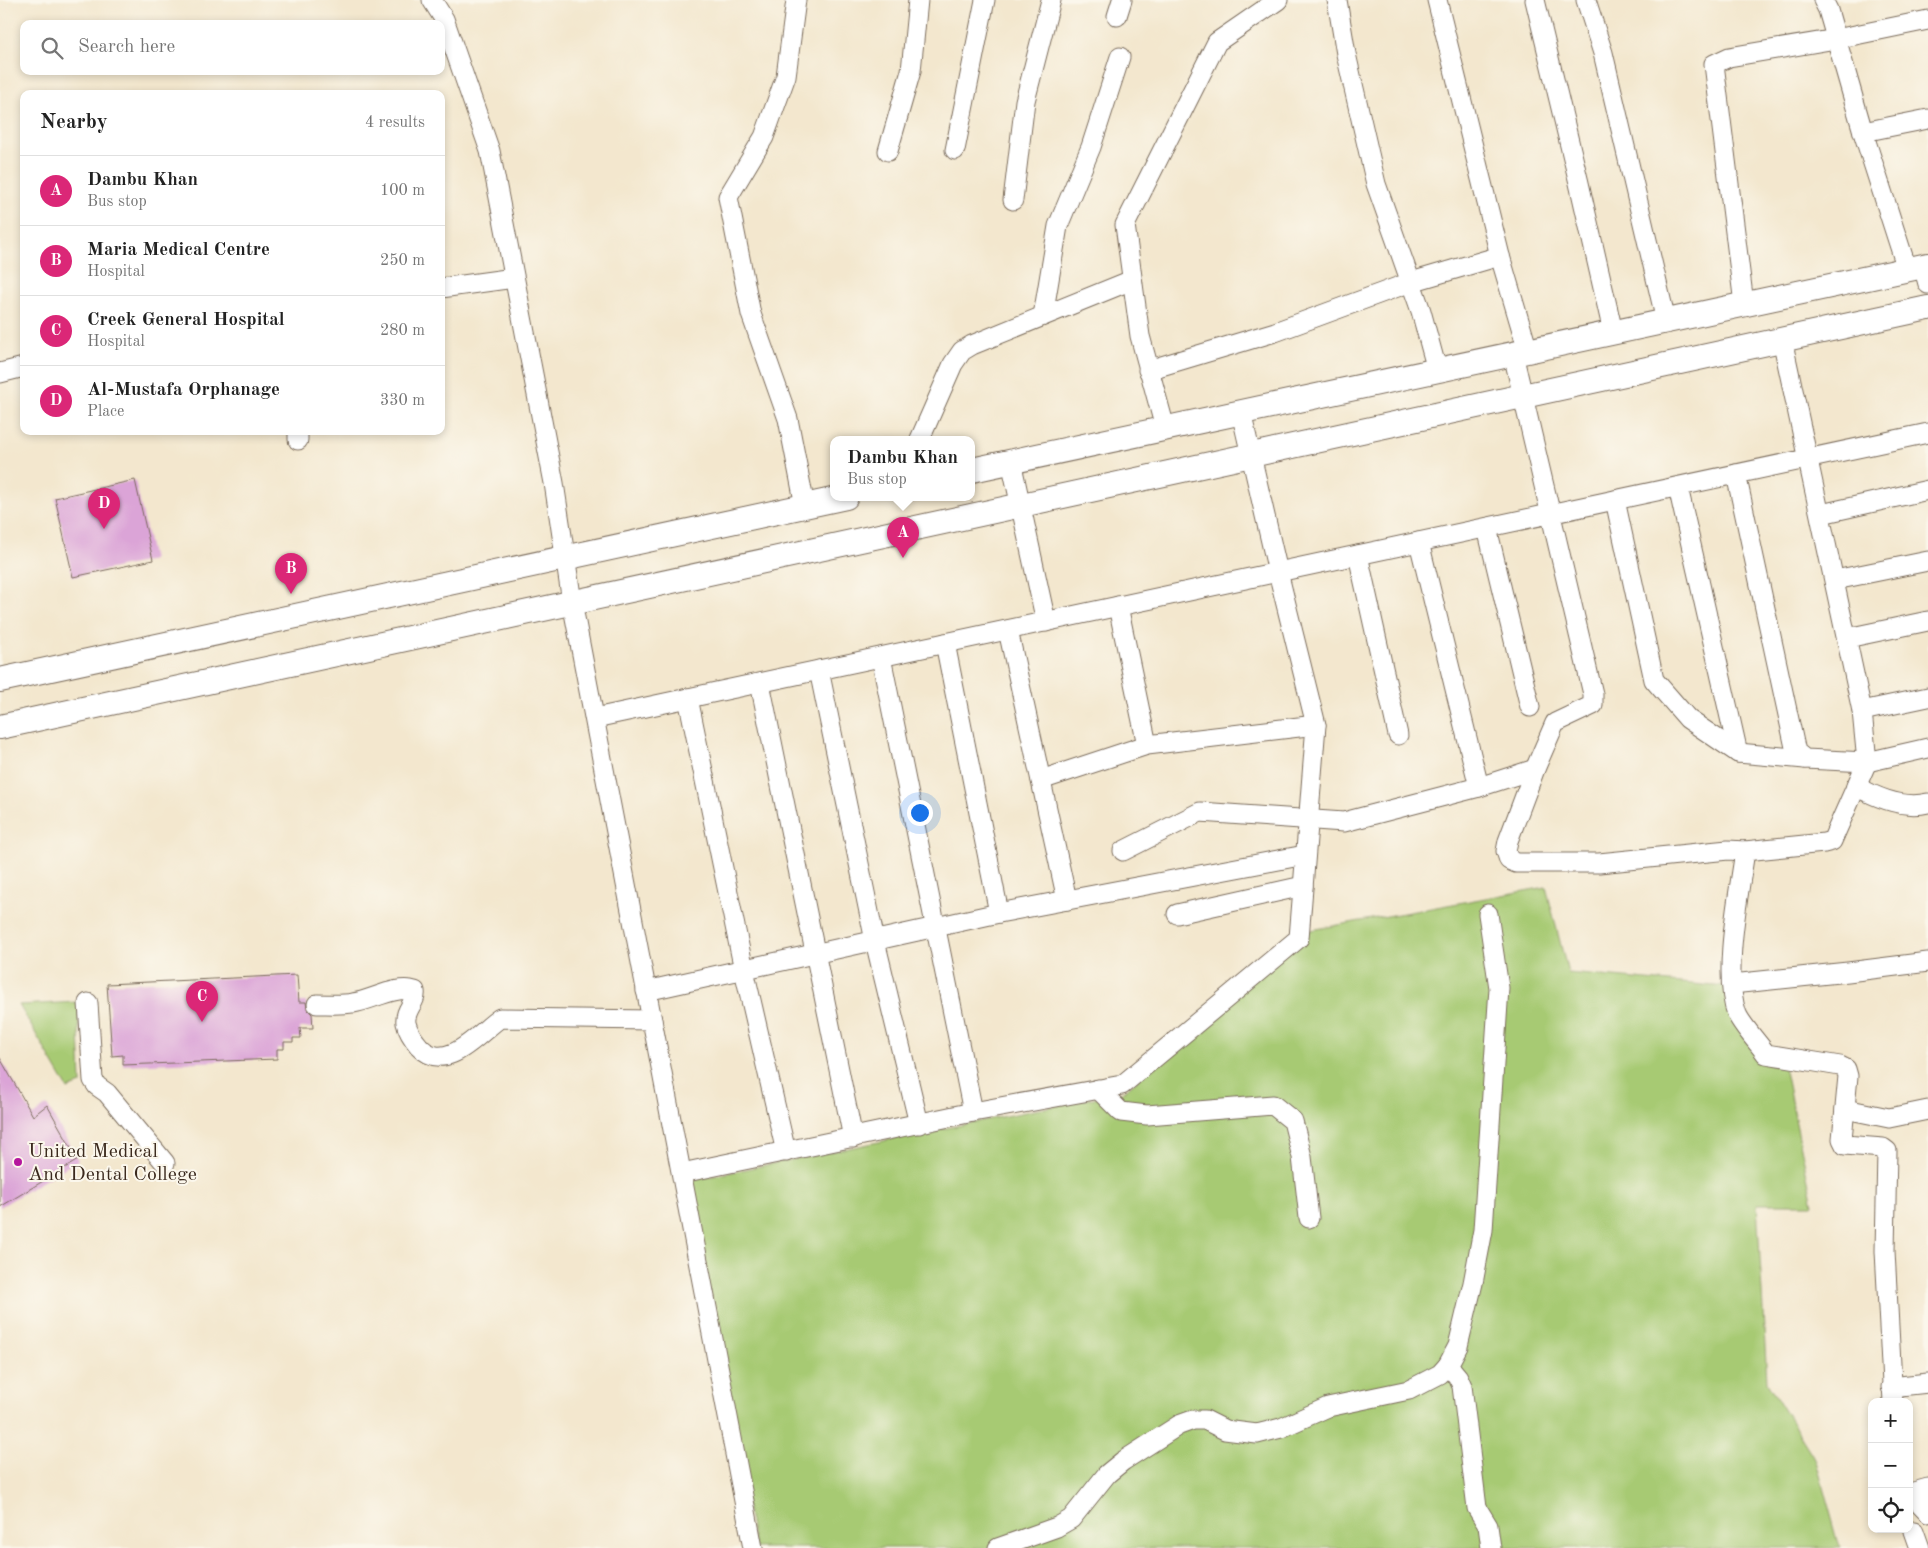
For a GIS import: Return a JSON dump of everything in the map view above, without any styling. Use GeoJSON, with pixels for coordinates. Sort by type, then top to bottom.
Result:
{"type":"FeatureCollection","features":[{"type":"Feature","properties":{"kind":"main road"},"geometry":{"type":"LineString","coordinates":[[975,469],[1744,304],[1922,271]]}},
{"type":"Feature","properties":{"kind":"main road"},"geometry":{"type":"LineString","coordinates":[[0,727],[1928,308]]}},
{"type":"Feature","properties":{"kind":"main road"},"geometry":{"type":"LineString","coordinates":[[0,680],[830,501]]}},
{"type":"Feature","properties":{"kind":"street"},"geometry":{"type":"LineString","coordinates":[[432,0],[444,20]]}},
{"type":"Feature","properties":{"kind":"street"},"geometry":{"type":"LineString","coordinates":[[796,0],[786,76],[764,137],[728,197],[751,314],[788,419],[805,506]]}},
{"type":"Feature","properties":{"kind":"street"},"geometry":{"type":"LineString","coordinates":[[888,151],[911,71],[918,0]]}},
{"type":"Feature","properties":{"kind":"street"},"geometry":{"type":"LineString","coordinates":[[956,150],[985,0]]}},
{"type":"Feature","properties":{"kind":"street"},"geometry":{"type":"LineString","coordinates":[[1013,200],[1026,101],[1051,0]]}},
{"type":"Feature","properties":{"kind":"street"},"geometry":{"type":"LineString","coordinates":[[1165,428],[1140,336],[1125,225],[1217,42],[1278,0]]}},
{"type":"Feature","properties":{"kind":"street"},"geometry":{"type":"LineString","coordinates":[[1337,0],[1346,54],[1376,184],[1421,311],[1437,370]]}},
{"type":"Feature","properties":{"kind":"street"},"geometry":{"type":"LineString","coordinates":[[1438,0],[1500,256],[1520,352],[1521,396],[1593,694],[1593,706],[1555,723],[1535,769],[1506,851],[1508,860],[1516,863],[1599,863],[1728,850],[1824,844],[1832,841],[1867,762],[1862,711],[1782,339]]}},
{"type":"Feature","properties":{"kind":"street"},"geometry":{"type":"LineString","coordinates":[[1535,0],[1579,183],[1612,332]]}},
{"type":"Feature","properties":{"kind":"street"},"geometry":{"type":"LineString","coordinates":[[1586,0],[1603,53],[1666,321]]}},
{"type":"Feature","properties":{"kind":"street"},"geometry":{"type":"LineString","coordinates":[[1823,0],[1828,10],[1863,132],[1922,271]]}},
{"type":"Feature","properties":{"kind":"street"},"geometry":{"type":"LineString","coordinates":[[1744,304],[1714,64],[1729,57],[1836,39],[1928,20]]}},
{"type":"Feature","properties":{"kind":"street"},"geometry":{"type":"LineString","coordinates":[[445,22],[490,152],[554,482],[572,602],[753,1548]]}},
{"type":"Feature","properties":{"kind":"street"},"geometry":{"type":"LineString","coordinates":[[1043,316],[1058,226],[1091,147],[1120,57]]}},
{"type":"Feature","properties":{"kind":"street"},"geometry":{"type":"LineString","coordinates":[[1863,132],[1928,119]]}},
{"type":"Feature","properties":{"kind":"street"},"geometry":{"type":"LineString","coordinates":[[1148,370],[1275,332],[1411,282],[1500,256]]}},
{"type":"Feature","properties":{"kind":"street"},"geometry":{"type":"LineString","coordinates":[[445,287],[514,278]]}},
{"type":"Feature","properties":{"kind":"street"},"geometry":{"type":"LineString","coordinates":[[921,436],[953,364],[962,351],[972,345],[1132,280]]}},
{"type":"Feature","properties":{"kind":"street"},"geometry":{"type":"LineString","coordinates":[[0,373],[20,368]]}},
{"type":"Feature","properties":{"kind":"street"},"geometry":{"type":"LineString","coordinates":[[682,1173],[974,1112],[1122,1085],[1299,938],[1304,855],[1316,725],[1241,412]]}},
{"type":"Feature","properties":{"kind":"street"},"geometry":{"type":"LineString","coordinates":[[595,718],[1928,433]]}},
{"type":"Feature","properties":{"kind":"street"},"geometry":{"type":"LineString","coordinates":[[1011,461],[1046,622]]}},
{"type":"Feature","properties":{"kind":"street"},"geometry":{"type":"LineString","coordinates":[[1736,474],[1796,752],[1805,760]]}},
{"type":"Feature","properties":{"kind":"street"},"geometry":{"type":"LineString","coordinates":[[1678,487],[1738,753]]}},
{"type":"Feature","properties":{"kind":"street"},"geometry":{"type":"LineString","coordinates":[[1821,514],[1928,490]]}},
{"type":"Feature","properties":{"kind":"street"},"geometry":{"type":"LineString","coordinates":[[1615,500],[1654,680],[1688,719],[1738,753],[1805,760],[1867,762],[1928,748]]}},
{"type":"Feature","properties":{"kind":"street"},"geometry":{"type":"LineString","coordinates":[[1486,528],[1530,707]]}},
{"type":"Feature","properties":{"kind":"street"},"geometry":{"type":"LineString","coordinates":[[1419,542],[1478,787]]}},
{"type":"Feature","properties":{"kind":"street"},"geometry":{"type":"LineString","coordinates":[[1358,555],[1398,735]]}},
{"type":"Feature","properties":{"kind":"street"},"geometry":{"type":"LineString","coordinates":[[1834,580],[1928,561]]}},
{"type":"Feature","properties":{"kind":"street"},"geometry":{"type":"LineString","coordinates":[[1118,606],[1147,744]]}},
{"type":"Feature","properties":{"kind":"street"},"geometry":{"type":"LineString","coordinates":[[1847,638],[1928,621]]}},
{"type":"Feature","properties":{"kind":"street"},"geometry":{"type":"LineString","coordinates":[[1008,630],[1067,900]]}},
{"type":"Feature","properties":{"kind":"street"},"geometry":{"type":"LineString","coordinates":[[944,644],[1000,913]]}},
{"type":"Feature","properties":{"kind":"street"},"geometry":{"type":"LineString","coordinates":[[881,657],[974,1112]]}},
{"type":"Feature","properties":{"kind":"street"},"geometry":{"type":"LineString","coordinates":[[819,670],[875,941],[919,1124]]}},
{"type":"Feature","properties":{"kind":"street"},"geometry":{"type":"LineString","coordinates":[[760,683],[853,1138]]}},
{"type":"Feature","properties":{"kind":"street"},"geometry":{"type":"LineString","coordinates":[[1862,711],[1928,696]]}},
{"type":"Feature","properties":{"kind":"street"},"geometry":{"type":"LineString","coordinates":[[688,698],[744,970],[786,1152]]}},
{"type":"Feature","properties":{"kind":"street"},"geometry":{"type":"LineString","coordinates":[[1041,780],[1147,744],[1316,725]]}},
{"type":"Feature","properties":{"kind":"street"},"geometry":{"type":"LineString","coordinates":[[1123,851],[1200,812],[1344,822],[1478,787],[1535,769]]}},
{"type":"Feature","properties":{"kind":"street"},"geometry":{"type":"LineString","coordinates":[[1856,786],[1874,796],[1898,803],[1928,803]]}},
{"type":"Feature","properties":{"kind":"street"},"geometry":{"type":"LineString","coordinates":[[1745,850],[1731,958],[1732,984],[1737,1015],[1766,1054],[1840,1066],[1846,1069],[1848,1076],[1842,1139],[1845,1145],[1883,1148],[1887,1151],[1885,1251],[1892,1395],[1928,1383]]}},
{"type":"Feature","properties":{"kind":"street"},"geometry":{"type":"LineString","coordinates":[[646,991],[1000,913],[1304,855]]}},
{"type":"Feature","properties":{"kind":"street"},"geometry":{"type":"LineString","coordinates":[[1178,914],[1303,886]]}},
{"type":"Feature","properties":{"kind":"street"},"geometry":{"type":"LineString","coordinates":[[998,1548],[1048,1530],[1071,1519],[1107,1474],[1123,1461],[1178,1425],[1193,1420],[1205,1420],[1225,1430],[1257,1434],[1282,1428],[1328,1407],[1409,1390],[1440,1374],[1448,1365],[1458,1346],[1483,1230],[1499,988],[1488,914]]}},
{"type":"Feature","properties":{"kind":"street"},"geometry":{"type":"LineString","coordinates":[[1732,984],[1928,962]]}},
{"type":"Feature","properties":{"kind":"street"},"geometry":{"type":"LineString","coordinates":[[317,1004],[354,1003],[374,995],[408,989],[415,991],[416,994],[413,1002],[406,1011],[406,1025],[410,1035],[417,1044],[423,1050],[435,1055],[453,1054],[482,1035],[488,1026],[500,1018],[652,1020]]}},
{"type":"Feature","properties":{"kind":"street"},"geometry":{"type":"LineString","coordinates":[[88,1003],[93,1080],[97,1086],[107,1093],[165,1163]]}},
{"type":"Feature","properties":{"kind":"street"},"geometry":{"type":"LineString","coordinates":[[1098,1089],[1121,1112],[1147,1115],[1273,1105],[1293,1121],[1302,1157],[1309,1218]]}},
{"type":"Feature","properties":{"kind":"street"},"geometry":{"type":"LineString","coordinates":[[1845,1109],[1889,1118],[1928,1110]]}},
{"type":"Feature","properties":{"kind":"street"},"geometry":{"type":"LineString","coordinates":[[1448,1365],[1458,1377],[1462,1386],[1477,1508],[1488,1526],[1491,1548]]}},
{"type":"Feature","properties":{"kind":"street"},"geometry":{"type":"LineString","coordinates":[[1913,1491],[1928,1488]]}},
{"type":"Feature","properties":{"kind":"street"},"geometry":{"type":"LineString","coordinates":[[1913,1496],[1928,1512]]}},
{"type":"Feature","properties":{"kind":"green space"},"geometry":{"type":"Polygon","coordinates":[[[1546,887],[1568,973],[1726,987],[1730,1010],[1782,1057],[1813,1204],[1757,1204],[1767,1382],[1816,1461],[1840,1548],[755,1548],[683,1182],[1123,1092],[1311,930],[1546,887]]]}},
{"type":"Feature","properties":{"kind":"green space"},"geometry":{"type":"Polygon","coordinates":[[[78,1002],[81,1084],[68,1089],[19,1005],[78,1002]]]}},
{"type":"Feature","properties":{"kind":"building"},"geometry":{"type":"Polygon","coordinates":[[[135,480],[153,560],[73,577],[55,498],[135,480]]]}},
{"type":"Feature","properties":{"kind":"building"},"geometry":{"type":"Polygon","coordinates":[[[297,975],[299,1002],[306,1002],[307,1009],[312,1014],[313,1028],[300,1028],[301,1038],[293,1038],[293,1042],[284,1042],[284,1049],[277,1049],[277,1059],[123,1065],[123,1055],[112,1056],[107,984],[297,975]]]}},
{"type":"Feature","properties":{"kind":"building"},"geometry":{"type":"Polygon","coordinates":[[[0,1058],[33,1116],[47,1105],[78,1160],[0,1207],[0,1058]]]}},
{"type":"Feature","properties":{"kind":"place","name":"Al-Mustafa Orphanage"},"geometry":{"type":"Point","coordinates":[104,529]}},
{"type":"Feature","properties":{"kind":"place","name":"Dambu Khan"},"geometry":{"type":"Point","coordinates":[903,558]}},
{"type":"Feature","properties":{"kind":"place","name":"Maria Medical Centre"},"geometry":{"type":"Point","coordinates":[291,594]}},
{"type":"Feature","properties":{"kind":"place","name":"Creek General Hospital"},"geometry":{"type":"Point","coordinates":[202,1022]}},
{"type":"Feature","properties":{"kind":"place","name":"United Medical And Dental College"},"geometry":{"type":"Point","coordinates":[18,1162]}}]}
